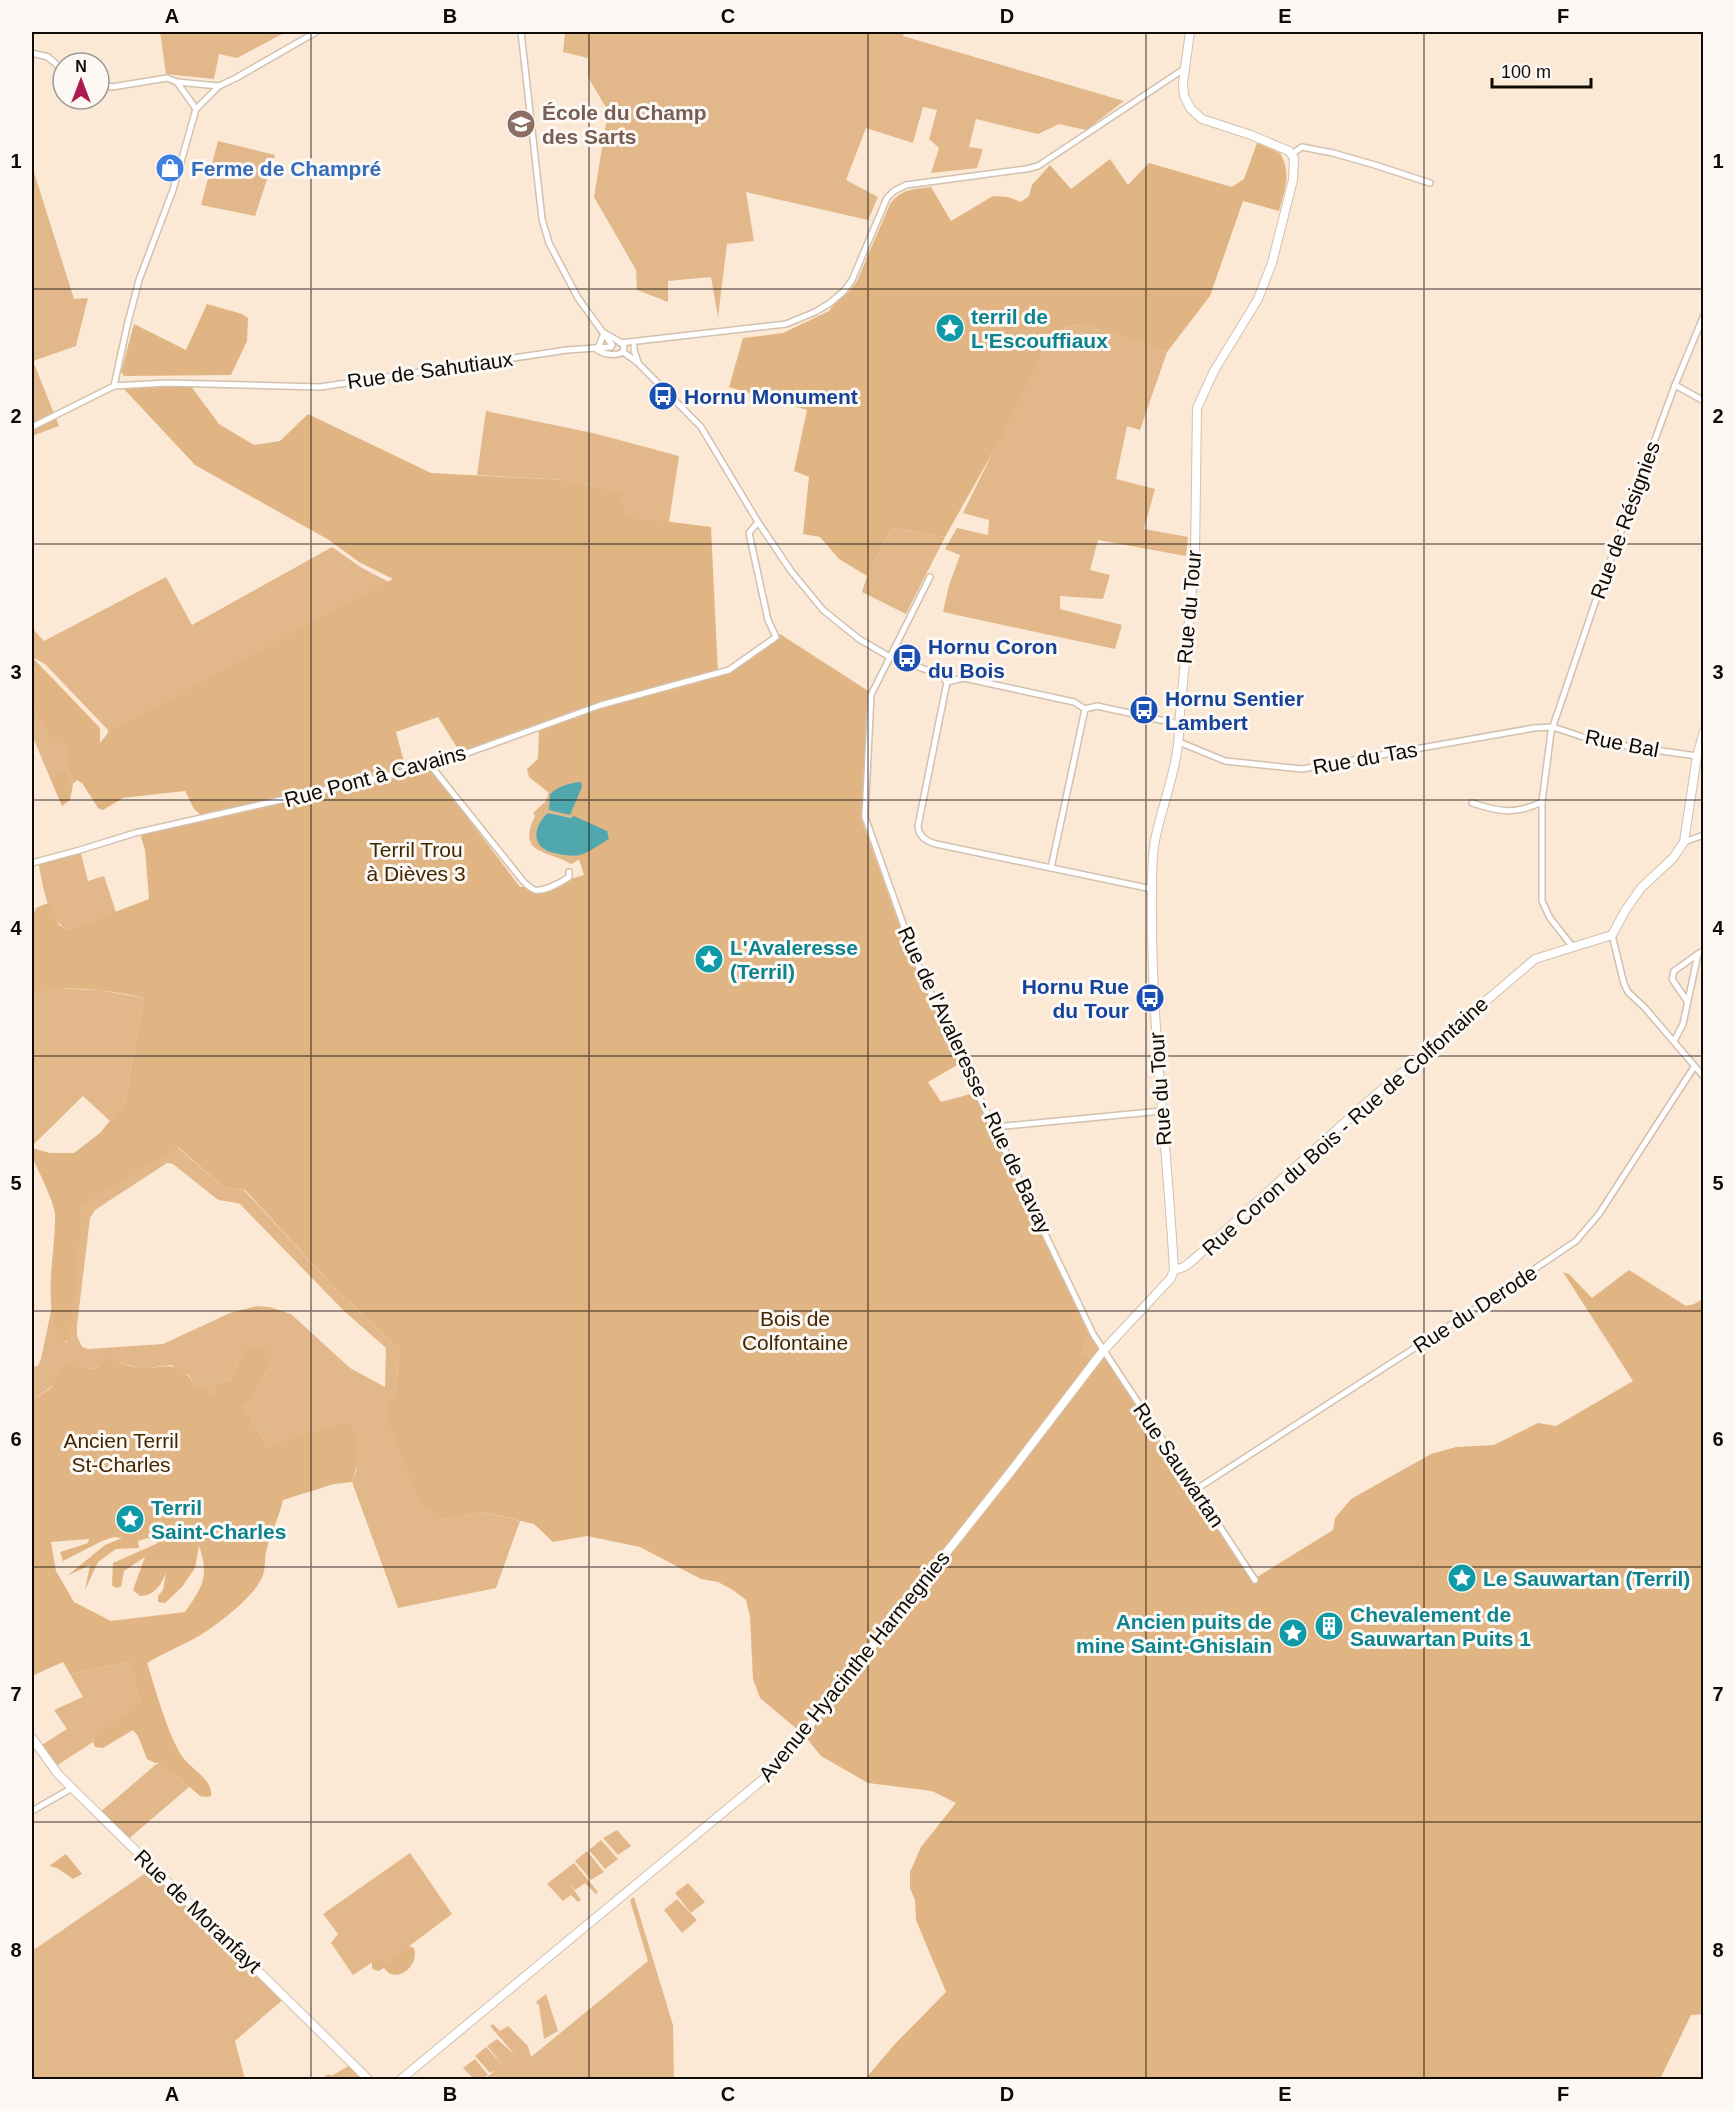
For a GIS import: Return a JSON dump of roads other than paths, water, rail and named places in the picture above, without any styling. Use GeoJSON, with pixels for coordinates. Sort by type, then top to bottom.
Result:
{"type":"FeatureCollection","features":[{"type":"Feature","properties":{"kind":"street"},"geometry":{"type":"LineString","coordinates":[[32,427],[114,386],[140,280],[173,190],[196,109],[219,86],[316,32]]}},
{"type":"Feature","properties":{"kind":"street"},"geometry":{"type":"LineString","coordinates":[[521,32],[542,219],[549,243],[578,298],[619,354],[637,343],[786,324],[815,312],[844,291],[852,280],[887,198],[894,191],[906,185],[1038,166],[1184,69]]}},
{"type":"Feature","properties":{"kind":"street"},"geometry":{"type":"LineString","coordinates":[[1190,32],[1184,69],[1184,96],[1186,103],[1196,115],[1278,146],[1293,154],[1302,147],[1333,153],[1430,183]]}},
{"type":"Feature","properties":{"kind":"street"},"geometry":{"type":"LineString","coordinates":[[32,53],[51,60]]}},
{"type":"Feature","properties":{"kind":"street"},"geometry":{"type":"LineString","coordinates":[[111,87],[167,78],[177,82],[219,86]]}},
{"type":"Feature","properties":{"kind":"street"},"geometry":{"type":"LineString","coordinates":[[177,82],[196,109]]}},
{"type":"Feature","properties":{"kind":"street","name":"Rue du Tour"},"geometry":{"type":"LineString","coordinates":[[1173,1270],[1156,1048],[1152,889],[1155,842],[1179,742],[1195,557],[1197,408],[1214,371],[1258,299],[1272,263],[1293,180],[1295,162],[1293,154]]}},
{"type":"Feature","properties":{"kind":"street","name":"Rue de Résignies"},"geometry":{"type":"LineString","coordinates":[[1542,801],[1552,730],[1598,594],[1674,385],[1704,315]]}},
{"type":"Feature","properties":{"kind":"street"},"geometry":{"type":"LineString","coordinates":[[597,348],[604,333]]}},
{"type":"Feature","properties":{"kind":"street"},"geometry":{"type":"LineString","coordinates":[[615,346],[629,340],[637,343]]}},
{"type":"Feature","properties":{"kind":"street"},"geometry":{"type":"LineString","coordinates":[[637,343],[634,350],[639,364]]}},
{"type":"Feature","properties":{"kind":"street"},"geometry":{"type":"LineString","coordinates":[[615,346],[639,364],[701,427],[758,522],[823,610],[843,628],[891,657],[940,675],[947,682]]}},
{"type":"Feature","properties":{"kind":"street","name":"Rue de Sahutiaux"},"geometry":{"type":"LineString","coordinates":[[114,386],[167,383],[320,387],[567,350],[597,348],[601,353],[615,346]]}},
{"type":"Feature","properties":{"kind":"street"},"geometry":{"type":"LineString","coordinates":[[1674,385],[1704,401]]}},
{"type":"Feature","properties":{"kind":"street","name":"Rue Pont à Cavains"},"geometry":{"type":"LineString","coordinates":[[32,863],[135,833],[431,766],[601,705],[729,670],[776,637],[768,620],[749,532],[758,522]]}},
{"type":"Feature","properties":{"kind":"street"},"geometry":{"type":"LineString","coordinates":[[891,657],[930,577]]}},
{"type":"Feature","properties":{"kind":"street","name":"Rue de l'Avaleresse - Rue de Bavay"},"geometry":{"type":"LineString","coordinates":[[891,657],[871,694],[865,817],[917,963],[1103,1351]]}},
{"type":"Feature","properties":{"kind":"street"},"geometry":{"type":"LineString","coordinates":[[947,682],[964,678],[1074,702],[1084,709],[1097,706],[1179,724]]}},
{"type":"Feature","properties":{"kind":"street"},"geometry":{"type":"LineString","coordinates":[[947,682],[918,832],[928,842],[936,844],[1152,889]]}},
{"type":"Feature","properties":{"kind":"street"},"geometry":{"type":"LineString","coordinates":[[1051,868],[1084,709]]}},
{"type":"Feature","properties":{"kind":"street","name":"Rue du Tas"},"geometry":{"type":"LineString","coordinates":[[1179,742],[1225,761],[1302,769],[1534,728],[1552,730]]}},
{"type":"Feature","properties":{"kind":"street","name":"Rue Bal"},"geometry":{"type":"LineString","coordinates":[[1552,730],[1598,742],[1697,756]]}},
{"type":"Feature","properties":{"kind":"street"},"geometry":{"type":"LineString","coordinates":[[1704,731],[1697,756],[1684,842],[1673,858],[1641,888],[1624,911],[1612,935],[1628,992],[1645,1008],[1704,1077]]}},
{"type":"Feature","properties":{"kind":"street"},"geometry":{"type":"LineString","coordinates":[[431,766],[523,881],[534,890],[541,890],[565,880],[569,872]]}},
{"type":"Feature","properties":{"kind":"street"},"geometry":{"type":"LineString","coordinates":[[1472,803],[1505,812],[1527,809],[1542,801],[1542,901],[1550,918],[1572,946]]}},
{"type":"Feature","properties":{"kind":"street"},"geometry":{"type":"LineString","coordinates":[[1684,842],[1704,835]]}},
{"type":"Feature","properties":{"kind":"street","name":"Rue Coron du Bois - Rue de Colfontaine"},"geometry":{"type":"LineString","coordinates":[[1103,1351],[1168,1281],[1173,1270],[1184,1267],[1192,1261],[1364,1105],[1535,959],[1612,935]]}},
{"type":"Feature","properties":{"kind":"street"},"geometry":{"type":"LineString","coordinates":[[1687,1001],[1672,979],[1672,975],[1674,971],[1704,950]]}},
{"type":"Feature","properties":{"kind":"street"},"geometry":{"type":"LineString","coordinates":[[1674,1041],[1683,1024],[1698,954]]}},
{"type":"Feature","properties":{"kind":"street","name":"Rue du Derode"},"geometry":{"type":"LineString","coordinates":[[1195,1490],[1576,1241],[1599,1214],[1694,1067]]}},
{"type":"Feature","properties":{"kind":"street"},"geometry":{"type":"LineString","coordinates":[[994,1127],[1162,1111]]}},
{"type":"Feature","properties":{"kind":"street","name":"Rue Sauwartan"},"geometry":{"type":"LineString","coordinates":[[1103,1351],[1255,1580]]}},
{"type":"Feature","properties":{"kind":"street","name":"Avenue Hyacinthe Harmegnies"},"geometry":{"type":"LineString","coordinates":[[400,2079],[773,1771],[1012,1470],[1103,1351]]}},
{"type":"Feature","properties":{"kind":"street","name":"Rue de Moranfayt"},"geometry":{"type":"LineString","coordinates":[[32,1738],[58,1774],[369,2079]]}},
{"type":"Feature","properties":{"kind":"street"},"geometry":{"type":"LineString","coordinates":[[32,1811],[72,1788]]}},
{"type":"Feature","properties":{"kind":"water"},"geometry":{"type":"Polygon","coordinates":[[[581,782],[582,787],[570,815],[549,810],[550,794],[564,785],[581,782]]]}},
{"type":"Feature","properties":{"kind":"water"},"geometry":{"type":"Polygon","coordinates":[[[548,813],[571,818],[574,816],[607,831],[609,839],[580,855],[562,855],[547,851],[540,845],[536,835],[541,821],[548,813]]]}},
{"type":"Feature","properties":{"kind":"place","name":"École du Champ des Sarts"},"geometry":{"type":"Point","coordinates":[521,124]}},
{"type":"Feature","properties":{"kind":"place","name":"Ferme de Champré"},"geometry":{"type":"Point","coordinates":[170,168]}},
{"type":"Feature","properties":{"kind":"place","name":"terril de L'Escouffiaux"},"geometry":{"type":"Point","coordinates":[950,328]}},
{"type":"Feature","properties":{"kind":"place","name":"Hornu Monument"},"geometry":{"type":"Point","coordinates":[663,396]}},
{"type":"Feature","properties":{"kind":"place","name":"Hornu Coron du Bois"},"geometry":{"type":"Point","coordinates":[907,658]}},
{"type":"Feature","properties":{"kind":"place","name":"Hornu Sentier Lambert"},"geometry":{"type":"Point","coordinates":[1144,710]}},
{"type":"Feature","properties":{"kind":"place","name":"L'Avaleresse (Terril)"},"geometry":{"type":"Point","coordinates":[709,959]}},
{"type":"Feature","properties":{"kind":"place","name":"Hornu Rue du Tour"},"geometry":{"type":"Point","coordinates":[1150,998]}},
{"type":"Feature","properties":{"kind":"place","name":"Terril Saint-Charles"},"geometry":{"type":"Point","coordinates":[130,1519]}},
{"type":"Feature","properties":{"kind":"place","name":"Le Sauwartan (Terril)"},"geometry":{"type":"Point","coordinates":[1462,1578]}},
{"type":"Feature","properties":{"kind":"place","name":"Chevalement de Sauwartan Puits 1"},"geometry":{"type":"Point","coordinates":[1329,1626]}},
{"type":"Feature","properties":{"kind":"place","name":"Ancien puits de mine Saint-Ghislain"},"geometry":{"type":"Point","coordinates":[1293,1633]}},
{"type":"Feature","properties":{"kind":"park label","name":"Terril Trou à Dièves 3"},"geometry":{"type":"Point","coordinates":[416,861]}},
{"type":"Feature","properties":{"kind":"park label","name":"Bois de Colfontaine"},"geometry":{"type":"Point","coordinates":[795,1330]}},
{"type":"Feature","properties":{"kind":"park label","name":"Ancien Terril St-Charles"},"geometry":{"type":"Point","coordinates":[121,1452]}}]}
